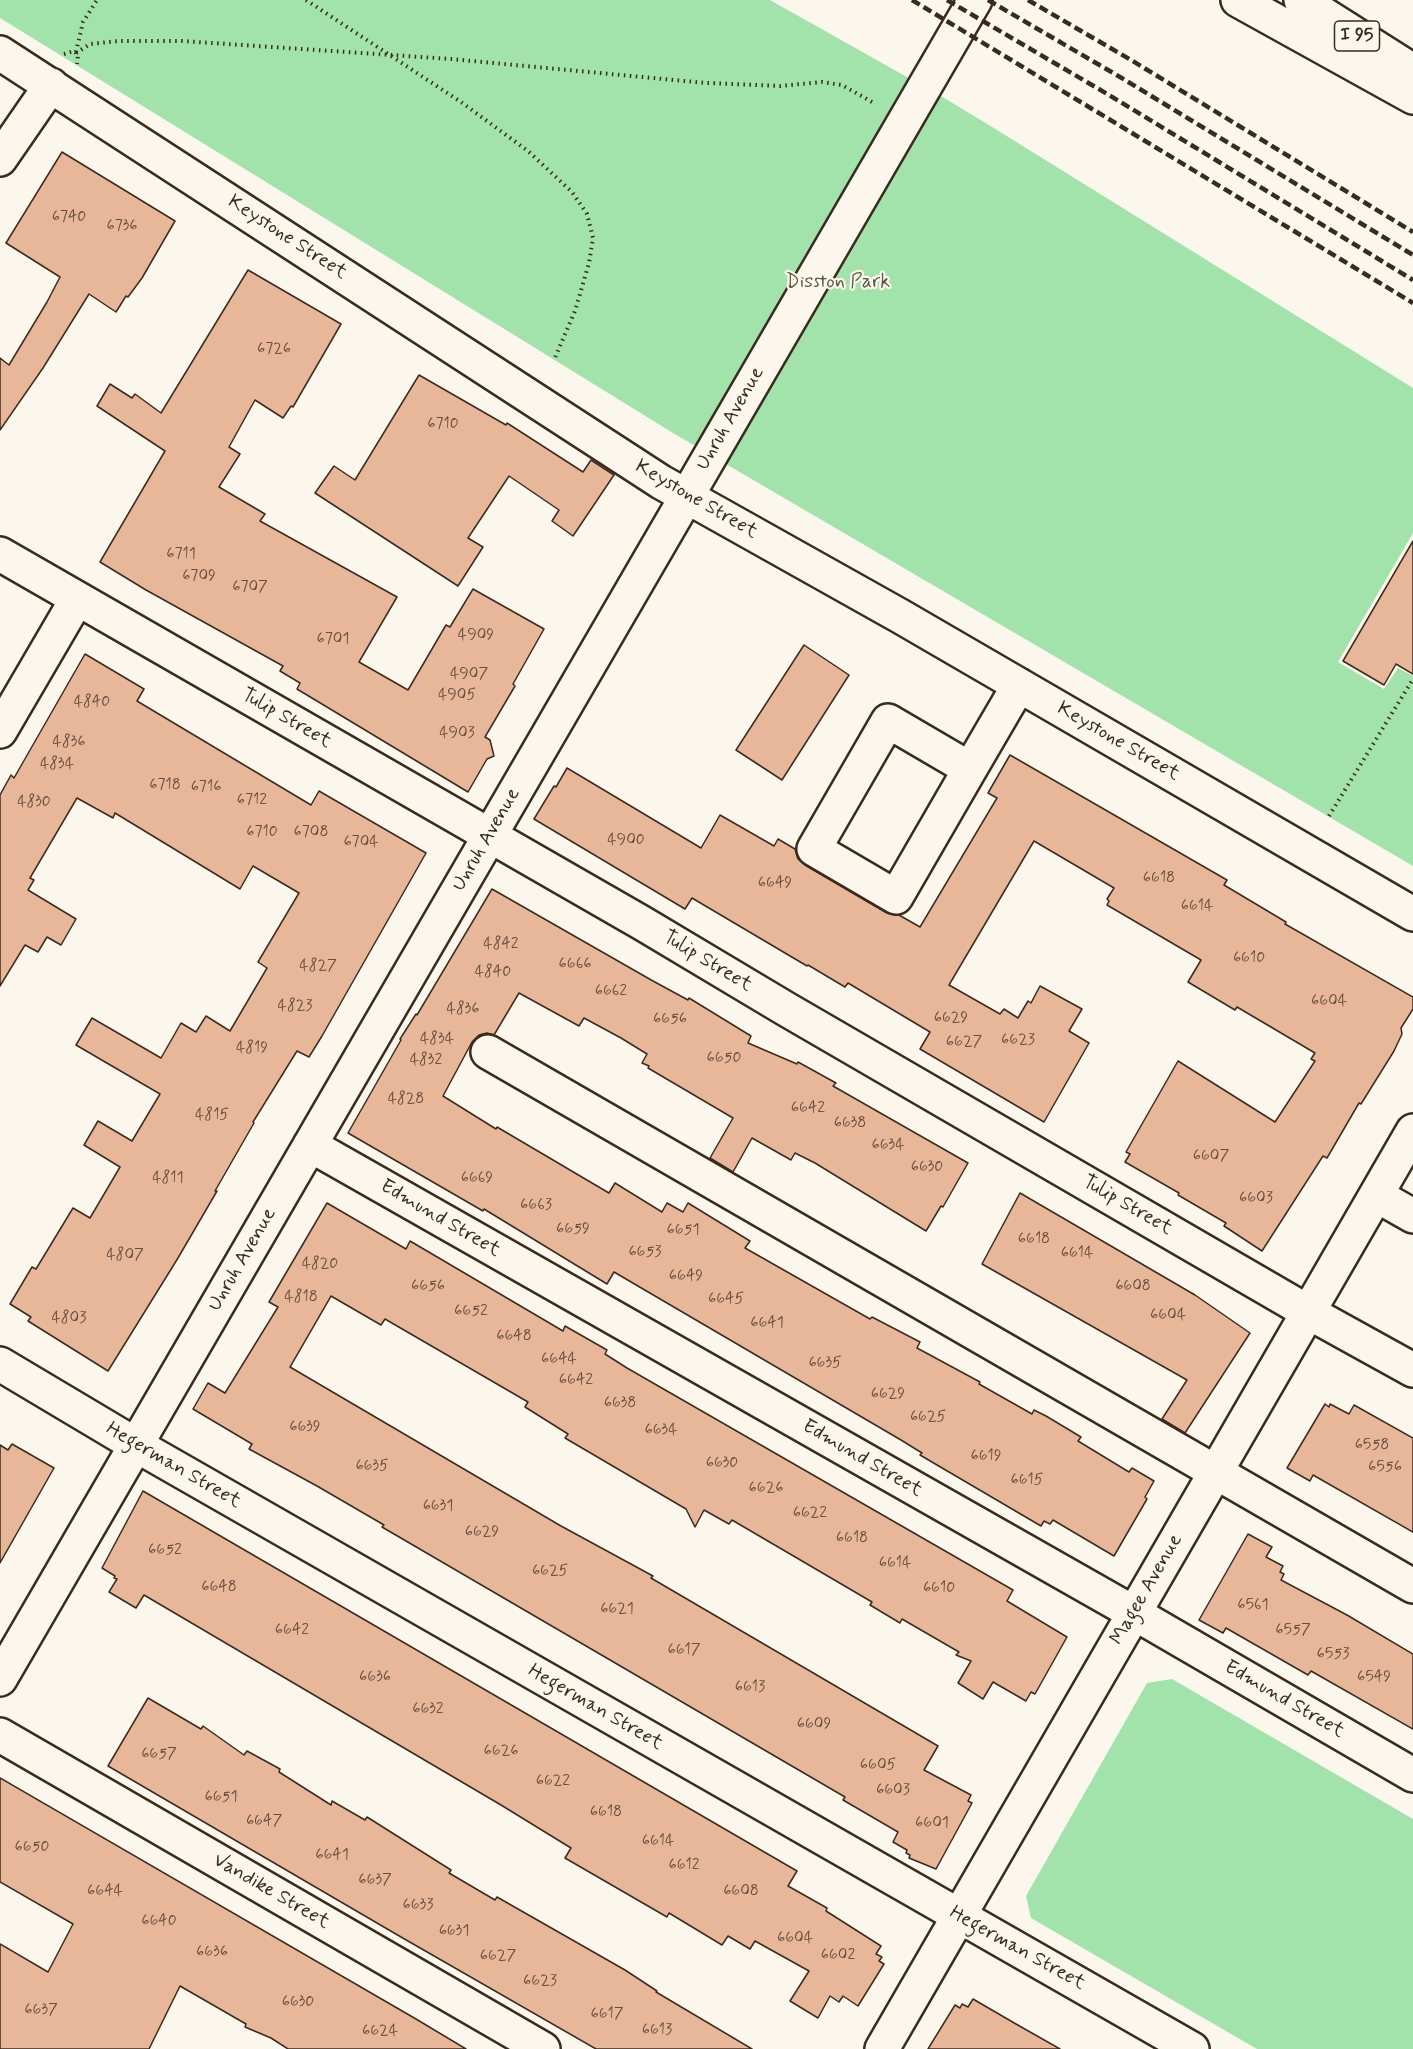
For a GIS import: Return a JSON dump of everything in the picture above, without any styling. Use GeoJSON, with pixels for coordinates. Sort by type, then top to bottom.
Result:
{"type":"FeatureCollection","features":[{"type":"Feature","properties":{"kind":"main road","name":"Unruh Avenue"},"geometry":{"type":"LineString","coordinates":[[0,1679],[975,0]]}},
{"type":"Feature","properties":{"kind":"main road"},"geometry":{"type":"LineString","coordinates":[[1238,0],[1413,97]]}},
{"type":"Feature","properties":{"kind":"main road","name":"I 95"},"geometry":{"type":"LineString","coordinates":[[1301,0],[1413,72]]}},
{"type":"Feature","properties":{"kind":"main road","name":"Keystone Street"},"geometry":{"type":"LineString","coordinates":[[0,53],[56,70],[662,482],[1020,685],[1413,914]]}},
{"type":"Feature","properties":{"kind":"main road"},"geometry":{"type":"LineString","coordinates":[[0,159],[56,70]]}},
{"type":"Feature","properties":{"kind":"main road","name":"Tulip Street"},"geometry":{"type":"LineString","coordinates":[[0,554],[642,923],[1308,1312],[1413,1370]]}},
{"type":"Feature","properties":{"kind":"main road"},"geometry":{"type":"LineString","coordinates":[[0,731],[77,599]]}},
{"type":"Feature","properties":{"kind":"main road"},"geometry":{"type":"LineString","coordinates":[[970,769],[888,721],[814,849],[896,897],[1020,685]]}},
{"type":"Feature","properties":{"kind":"main road"},"geometry":{"type":"LineString","coordinates":[[488,1052],[1413,1586]]}},
{"type":"Feature","properties":{"kind":"main road","name":"Magee Avenue"},"geometry":{"type":"LineString","coordinates":[[882,2049],[1413,1131]]}},
{"type":"Feature","properties":{"kind":"main road","name":"Edmund Street"},"geometry":{"type":"LineString","coordinates":[[310,1145],[1134,1613],[1413,1775]]}},
{"type":"Feature","properties":{"kind":"main road"},"geometry":{"type":"LineString","coordinates":[[1376,1195],[1413,1216]]}},
{"type":"Feature","properties":{"kind":"main road","name":"Hegerman Street"},"geometry":{"type":"LineString","coordinates":[[0,1364],[136,1445],[1192,2049]]}},
{"type":"Feature","properties":{"kind":"main road","name":"Vandike Street"},"geometry":{"type":"LineString","coordinates":[[0,1735],[543,2049]]}},
{"type":"Feature","properties":{"kind":"path"},"geometry":{"type":"LineString","coordinates":[[77,65],[78,55],[76,53],[83,22],[97,0]]}},
{"type":"Feature","properties":{"kind":"path"},"geometry":{"type":"LineString","coordinates":[[306,0],[461,102],[528,151],[572,192],[587,214],[593,238],[589,263],[575,311],[554,360]]}},
{"type":"Feature","properties":{"kind":"path"},"geometry":{"type":"LineString","coordinates":[[76,53],[90,44],[118,41],[182,41],[451,59],[706,83],[780,86],[822,82],[842,85],[872,102]]}},
{"type":"Feature","properties":{"kind":"path"},"geometry":{"type":"LineString","coordinates":[[56,70],[68,51],[76,53]]}},
{"type":"Feature","properties":{"kind":"path"},"geometry":{"type":"LineString","coordinates":[[1329,816],[1413,679]]}},
{"type":"Feature","properties":{"kind":"green space","name":"Disston Park"},"geometry":{"type":"Polygon","coordinates":[[[0,0],[770,0],[997,130],[1413,388],[1413,533],[1338,662],[1384,689],[1398,668],[1413,676],[1413,866],[673,433],[0,18],[0,0]]]}},
{"type":"Feature","properties":{"kind":"green space"},"geometry":{"type":"Polygon","coordinates":[[[1172,1679],[1413,1819],[1413,2049],[1257,2049],[1031,1918],[1026,1896],[1147,1683],[1172,1679]]]}},
{"type":"Feature","properties":{"kind":"building"},"geometry":{"type":"Polygon","coordinates":[[[62,152],[175,221],[142,278],[116,312],[89,294],[43,368],[0,430],[0,358],[9,365],[60,277],[6,243],[62,152]]]}},
{"type":"Feature","properties":{"kind":"building"},"geometry":{"type":"Polygon","coordinates":[[[248,270],[341,324],[293,407],[291,406],[283,418],[255,400],[229,447],[240,454],[219,487],[265,514],[260,521],[397,597],[359,662],[408,690],[446,625],[450,627],[473,589],[544,629],[513,684],[515,686],[485,737],[490,740],[494,756],[487,759],[468,792],[297,689],[300,683],[280,671],[283,666],[100,562],[165,451],[97,406],[110,384],[132,398],[135,394],[161,413],[248,270]]]}},
{"type":"Feature","properties":{"kind":"building"},"geometry":{"type":"Polygon","coordinates":[[[419,375],[506,425],[507,423],[583,472],[591,460],[614,475],[573,536],[552,521],[559,510],[509,476],[468,538],[483,547],[458,586],[315,493],[334,466],[355,480],[419,375]]]}},
{"type":"Feature","properties":{"kind":"building"},"geometry":{"type":"Polygon","coordinates":[[[1413,541],[1413,674],[1396,664],[1384,685],[1343,661],[1413,541]]]}},
{"type":"Feature","properties":{"kind":"building"},"geometry":{"type":"Polygon","coordinates":[[[804,645],[849,675],[782,780],[736,750],[804,645]]]}},
{"type":"Feature","properties":{"kind":"building"},"geometry":{"type":"Polygon","coordinates":[[[85,654],[144,689],[137,701],[311,805],[319,791],[426,853],[322,1036],[309,1057],[297,1051],[253,1122],[178,1258],[108,1371],[28,1321],[31,1317],[10,1304],[32,1267],[36,1269],[73,1208],[90,1218],[120,1167],[84,1145],[98,1121],[132,1141],[160,1094],[76,1045],[92,1018],[161,1058],[181,1023],[196,1032],[206,1016],[230,1031],[267,968],[258,962],[299,893],[253,866],[240,889],[115,813],[113,818],[77,798],[30,878],[34,880],[28,890],[76,919],[61,945],[47,937],[38,952],[25,945],[0,986],[0,795],[11,775],[14,778],[85,654]]]}},
{"type":"Feature","properties":{"kind":"building"},"geometry":{"type":"Polygon","coordinates":[[[1010,755],[1227,880],[1224,885],[1286,922],[1285,924],[1413,997],[1413,1009],[1401,1028],[1402,1034],[1394,1051],[1361,1104],[1359,1103],[1327,1158],[1323,1156],[1262,1251],[1224,1226],[1226,1223],[1125,1162],[1130,1154],[1126,1152],[1178,1061],[1275,1122],[1315,1061],[1311,1059],[1315,1053],[1237,1007],[1235,1010],[1188,982],[1201,960],[1107,905],[1109,901],[1107,899],[1114,888],[1034,841],[949,985],[1000,1014],[1004,1009],[1018,1018],[1028,1001],[1031,1003],[1040,986],[1082,1009],[1069,1031],[1089,1043],[1044,1122],[920,1049],[930,1032],[848,983],[845,987],[692,898],[685,909],[534,819],[567,768],[701,848],[720,815],[774,846],[778,839],[795,849],[798,859],[805,865],[887,913],[899,915],[920,927],[997,798],[988,793],[1010,755]]]}},
{"type":"Feature","properties":{"kind":"building"},"geometry":{"type":"Polygon","coordinates":[[[492,889],[653,981],[688,1000],[689,998],[751,1036],[748,1043],[797,1064],[798,1062],[836,1083],[833,1086],[968,1163],[943,1207],[941,1206],[926,1231],[815,1163],[795,1153],[791,1160],[752,1138],[733,1172],[710,1158],[733,1118],[648,1068],[649,1066],[642,1063],[647,1054],[621,1038],[584,1018],[579,1026],[519,993],[494,1035],[487,1033],[479,1035],[472,1042],[443,1096],[609,1193],[615,1183],[662,1212],[667,1203],[683,1212],[688,1203],[750,1241],[745,1248],[870,1319],[872,1317],[920,1342],[917,1348],[980,1382],[979,1384],[1032,1414],[1034,1410],[1046,1416],[1081,1437],[1078,1441],[1129,1472],[1132,1468],[1154,1481],[1145,1497],[1147,1499],[1114,1556],[1053,1520],[1050,1524],[1044,1521],[1041,1526],[920,1455],[922,1453],[901,1440],[614,1272],[607,1284],[484,1209],[483,1211],[348,1133],[400,1039],[417,1015],[492,889]]]}},
{"type":"Feature","properties":{"kind":"building"},"geometry":{"type":"Polygon","coordinates":[[[1020,1193],[1195,1295],[1250,1333],[1185,1433],[1162,1419],[1187,1380],[982,1264],[1020,1193]]]}},
{"type":"Feature","properties":{"kind":"building"},"geometry":{"type":"Polygon","coordinates":[[[327,1203],[406,1249],[410,1241],[563,1331],[565,1326],[607,1350],[605,1354],[627,1368],[1013,1590],[1007,1601],[1067,1637],[1035,1694],[1031,1692],[1026,1701],[993,1682],[983,1699],[958,1683],[971,1661],[956,1655],[959,1652],[902,1619],[900,1623],[870,1605],[872,1602],[732,1520],[729,1524],[704,1510],[695,1527],[686,1509],[565,1438],[568,1434],[525,1407],[528,1402],[385,1319],[381,1325],[331,1296],[290,1367],[561,1526],[653,1576],[651,1578],[938,1746],[924,1770],[971,1795],[968,1801],[972,1803],[936,1869],[909,1858],[907,1850],[893,1842],[898,1832],[843,1800],[845,1797],[382,1527],[384,1525],[249,1449],[252,1444],[193,1409],[208,1383],[225,1393],[278,1307],[269,1302],[327,1203]]]}},
{"type":"Feature","properties":{"kind":"building"},"geometry":{"type":"Polygon","coordinates":[[[1325,1404],[1329,1407],[1330,1404],[1349,1414],[1354,1405],[1413,1438],[1413,1532],[1313,1475],[1310,1481],[1287,1468],[1325,1404]]]}},
{"type":"Feature","properties":{"kind":"building"},"geometry":{"type":"Polygon","coordinates":[[[12,1444],[54,1468],[0,1563],[0,1445],[8,1450],[12,1444]]]}},
{"type":"Feature","properties":{"kind":"building"},"geometry":{"type":"Polygon","coordinates":[[[143,1491],[797,1871],[788,1886],[827,1908],[826,1911],[881,1946],[876,1954],[882,1957],[879,1961],[884,1964],[858,2006],[843,1996],[839,2002],[830,1996],[818,2018],[790,2001],[809,1971],[755,1941],[750,1949],[728,1936],[722,1945],[669,1913],[667,1917],[565,1858],[571,1848],[144,1595],[136,1608],[109,1592],[117,1579],[102,1568],[143,1491]]]}},
{"type":"Feature","properties":{"kind":"building"},"geometry":{"type":"Polygon","coordinates":[[[1248,1534],[1272,1547],[1266,1557],[1283,1566],[1280,1572],[1284,1574],[1281,1580],[1413,1654],[1413,1729],[1311,1671],[1308,1675],[1226,1628],[1223,1633],[1199,1620],[1248,1534]]]}},
{"type":"Feature","properties":{"kind":"building"},"geometry":{"type":"Polygon","coordinates":[[[148,1698],[201,1729],[203,1726],[244,1755],[247,1751],[280,1769],[279,1772],[331,1805],[332,1801],[365,1820],[367,1817],[451,1870],[449,1873],[495,1900],[497,1897],[625,1970],[656,1992],[752,2049],[596,2049],[401,1937],[108,1766],[148,1698]]]}},
{"type":"Feature","properties":{"kind":"building"},"geometry":{"type":"Polygon","coordinates":[[[0,1778],[466,2049],[288,2049],[271,2038],[245,2027],[246,2024],[180,1986],[149,2049],[0,2049],[0,1944],[48,1972],[73,1924],[0,1882],[0,1778]]]}},
{"type":"Feature","properties":{"kind":"building"},"geometry":{"type":"Polygon","coordinates":[[[973,1999],[1060,2049],[928,2049],[955,2005],[960,2008],[962,2004],[968,2007],[973,1999]]]}},
{"type":"Feature","properties":{"kind":"railway"},"geometry":{"type":"LineString","coordinates":[[912,0],[1413,303]]}},
{"type":"Feature","properties":{"kind":"railway"},"geometry":{"type":"LineString","coordinates":[[947,0],[1109,95],[1413,280]]}},
{"type":"Feature","properties":{"kind":"railway"},"geometry":{"type":"LineString","coordinates":[[988,0],[1120,77],[1413,255]]}},
{"type":"Feature","properties":{"kind":"railway"},"geometry":{"type":"LineString","coordinates":[[1028,0],[1413,232]]}}]}
